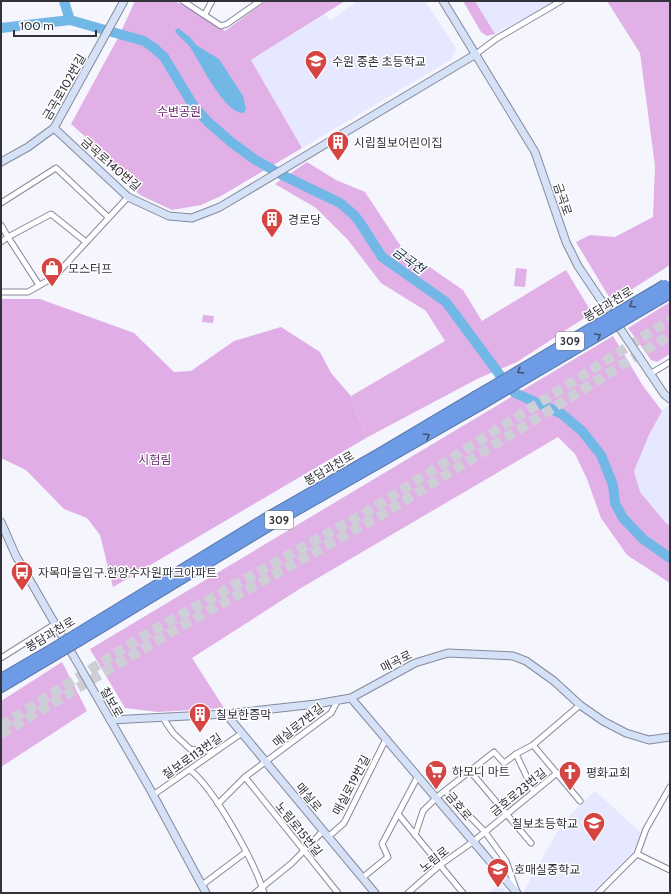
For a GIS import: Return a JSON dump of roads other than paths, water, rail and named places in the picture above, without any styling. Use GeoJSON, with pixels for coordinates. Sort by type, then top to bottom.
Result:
{"type":"FeatureCollection","features":[{"type":"Feature","properties":{"kind":"highway","name":"봉담과천로"},"geometry":{"type":"LineString","coordinates":[[1,687],[47,656],[265,519],[477,401],[668,287]]}},
{"type":"Feature","properties":{"kind":"highway","name":"봉담과천로"},"geometry":{"type":"LineString","coordinates":[[1,679],[47,656]]}},
{"type":"Feature","properties":{"kind":"street","name":"금곡로102번길"},"geometry":{"type":"LineString","coordinates":[[1,162],[28,147],[54,128],[124,1]]}},
{"type":"Feature","properties":{"kind":"street"},"geometry":{"type":"LineString","coordinates":[[183,1],[205,14],[221,26],[227,24],[260,1]]}},
{"type":"Feature","properties":{"kind":"street"},"geometry":{"type":"LineString","coordinates":[[205,14],[212,1]]}},
{"type":"Feature","properties":{"kind":"street","name":"금곡로"},"geometry":{"type":"LineString","coordinates":[[443,1],[535,152],[566,242],[578,266],[650,374],[664,394],[670,399]]}},
{"type":"Feature","properties":{"kind":"street"},"geometry":{"type":"LineString","coordinates":[[476,54],[496,39],[561,1]]}},
{"type":"Feature","properties":{"kind":"street","name":"금곡로140번길"},"geometry":{"type":"LineString","coordinates":[[54,128],[128,197],[169,216],[192,218],[220,207],[476,54]]}},
{"type":"Feature","properties":{"kind":"street"},"geometry":{"type":"LineString","coordinates":[[1,203],[56,168],[108,217]]}},
{"type":"Feature","properties":{"kind":"street"},"geometry":{"type":"LineString","coordinates":[[1,292],[28,292],[54,277],[128,197]]}},
{"type":"Feature","properties":{"kind":"street"},"geometry":{"type":"LineString","coordinates":[[1,242],[51,214],[86,242]]}},
{"type":"Feature","properties":{"kind":"street"},"geometry":{"type":"LineString","coordinates":[[1,225],[39,285]]}},
{"type":"Feature","properties":{"kind":"street"},"geometry":{"type":"LineString","coordinates":[[650,374],[670,362]]}},
{"type":"Feature","properties":{"kind":"street","name":"칠보로"},"geometry":{"type":"LineString","coordinates":[[1,522],[16,556],[153,795],[206,893]]}},
{"type":"Feature","properties":{"kind":"street"},"geometry":{"type":"LineString","coordinates":[[1,658],[55,624]]}},
{"type":"Feature","properties":{"kind":"street","name":"매곡로"},"geometry":{"type":"LineString","coordinates":[[110,720],[226,714],[351,698],[415,663],[448,653],[513,656],[526,661],[554,681],[580,705],[602,721],[626,733],[649,740],[670,737]]}},
{"type":"Feature","properties":{"kind":"street","name":"금호로"},"geometry":{"type":"LineString","coordinates":[[351,698],[437,797],[517,893]]}},
{"type":"Feature","properties":{"kind":"street","name":"매실로7번길"},"geometry":{"type":"LineString","coordinates":[[218,804],[245,777],[331,714],[338,700]]}},
{"type":"Feature","properties":{"kind":"street"},"geometry":{"type":"LineString","coordinates":[[415,835],[423,811],[437,797],[494,752],[504,763],[516,754],[533,745],[580,705]]}},
{"type":"Feature","properties":{"kind":"street","name":"매실로"},"geometry":{"type":"LineString","coordinates":[[226,714],[375,893]]}},
{"type":"Feature","properties":{"kind":"street"},"geometry":{"type":"LineString","coordinates":[[164,718],[173,733],[190,749],[214,752]]}},
{"type":"Feature","properties":{"kind":"street","name":"칠보로113번길"},"geometry":{"type":"LineString","coordinates":[[153,795],[242,733]]}},
{"type":"Feature","properties":{"kind":"street","name":"매실로19번길"},"geometry":{"type":"LineString","coordinates":[[255,893],[304,851],[326,834],[344,823],[386,739]]}},
{"type":"Feature","properties":{"kind":"street"},"geometry":{"type":"LineString","coordinates":[[533,745],[580,800]]}},
{"type":"Feature","properties":{"kind":"street"},"geometry":{"type":"LineString","coordinates":[[516,754],[534,792]]}},
{"type":"Feature","properties":{"kind":"street"},"geometry":{"type":"LineString","coordinates":[[190,770],[198,776],[218,804],[246,852],[264,893]]}},
{"type":"Feature","properties":{"kind":"street"},"geometry":{"type":"LineString","coordinates":[[470,771],[531,843]]}},
{"type":"Feature","properties":{"kind":"street","name":"금호로23번길"},"geometry":{"type":"LineString","coordinates":[[474,841],[557,773]]}},
{"type":"Feature","properties":{"kind":"street"},"geometry":{"type":"LineString","coordinates":[[362,878],[388,857],[382,844],[418,776]]}},
{"type":"Feature","properties":{"kind":"street","name":"노림로15번길"},"geometry":{"type":"LineString","coordinates":[[245,777],[338,893]]}},
{"type":"Feature","properties":{"kind":"street"},"geometry":{"type":"LineString","coordinates":[[598,893],[637,854],[646,829],[670,787]]}},
{"type":"Feature","properties":{"kind":"street"},"geometry":{"type":"LineString","coordinates":[[445,791],[485,832],[506,861],[517,893]]}},
{"type":"Feature","properties":{"kind":"street"},"geometry":{"type":"LineString","coordinates":[[398,814],[463,893]]}},
{"type":"Feature","properties":{"kind":"street","name":"노림로"},"geometry":{"type":"LineString","coordinates":[[408,893],[440,865],[474,841]]}},
{"type":"Feature","properties":{"kind":"street"},"geometry":{"type":"LineString","coordinates":[[202,885],[246,852]]}},
{"type":"Feature","properties":{"kind":"street"},"geometry":{"type":"LineString","coordinates":[[637,854],[670,870]]}},
{"type":"Feature","properties":{"kind":"water"},"geometry":{"type":"Polygon","coordinates":[[[178,28],[190,37],[196,45],[219,59],[243,96],[246,109],[244,113],[229,106],[221,97],[190,47],[175,31],[178,28]]]}},
{"type":"Feature","properties":{"kind":"waterway","name":"금곡천"},"geometry":{"type":"LineString","coordinates":[[64,1],[70,20]]}},
{"type":"Feature","properties":{"kind":"waterway","name":"금곡천"},"geometry":{"type":"LineString","coordinates":[[1,28],[70,20],[144,41],[154,48],[164,57],[193,105],[208,122],[254,159],[282,175],[340,203],[359,221],[382,257],[446,302],[508,386],[515,393],[562,414],[582,431],[601,455],[613,485],[615,503],[623,518],[643,539],[670,558]]}},
{"type":"Feature","properties":{"kind":"tunnel"},"geometry":{"type":"LineString","coordinates":[[1,726],[150,632],[370,510],[670,320]]}},
{"type":"Feature","properties":{"kind":"tunnel"},"geometry":{"type":"LineString","coordinates":[[1,734],[171,632],[385,513],[670,335]]}},
{"type":"Feature","properties":{"kind":"place","name":"수원 중촌 초등학교"},"geometry":{"type":"Point","coordinates":[316,80]}},
{"type":"Feature","properties":{"kind":"place","name":"시립칠보어린이집"},"geometry":{"type":"Point","coordinates":[338,162]}},
{"type":"Feature","properties":{"kind":"place","name":"경로당"},"geometry":{"type":"Point","coordinates":[272,238]}},
{"type":"Feature","properties":{"kind":"place","name":"모스터프"},"geometry":{"type":"Point","coordinates":[52,288]}},
{"type":"Feature","properties":{"kind":"place","name":"자목마을입구.한양수자원파크아파트"},"geometry":{"type":"Point","coordinates":[22,592]}},
{"type":"Feature","properties":{"kind":"place","name":"칠보한증막"},"geometry":{"type":"Point","coordinates":[200,734]}},
{"type":"Feature","properties":{"kind":"place","name":"하모니 마트"},"geometry":{"type":"Point","coordinates":[436,790]}},
{"type":"Feature","properties":{"kind":"place","name":"평화교회"},"geometry":{"type":"Point","coordinates":[570,792]}},
{"type":"Feature","properties":{"kind":"place","name":"칠보초등학교"},"geometry":{"type":"Point","coordinates":[594,842]}},
{"type":"Feature","properties":{"kind":"place","name":"호매실중학교"},"geometry":{"type":"Point","coordinates":[498,888]}},
{"type":"Feature","properties":{"kind":"park label","name":"수변공원"},"geometry":{"type":"Point","coordinates":[179,111]}},
{"type":"Feature","properties":{"kind":"park label","name":"시험림"},"geometry":{"type":"Point","coordinates":[155,459]}}]}
